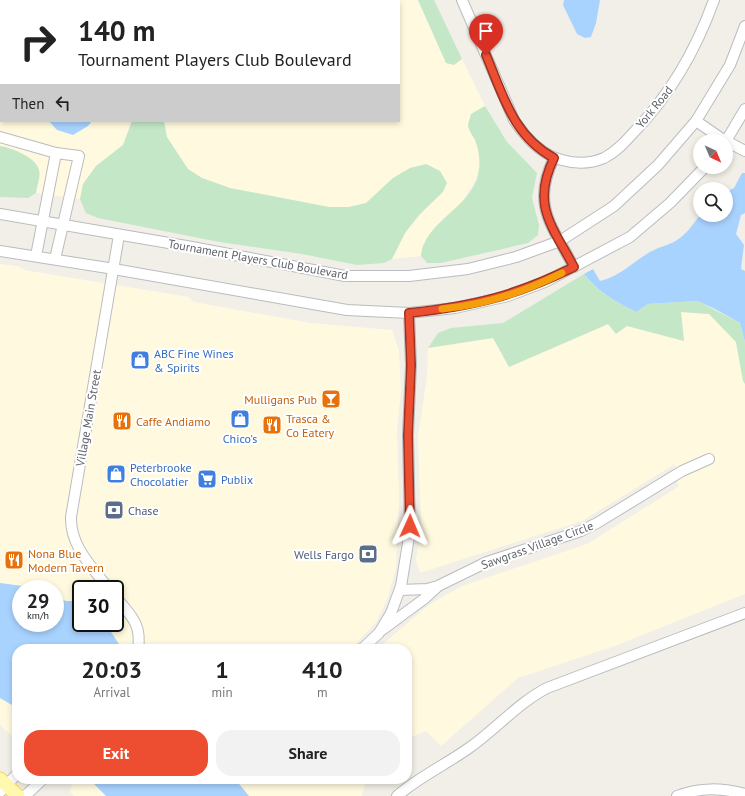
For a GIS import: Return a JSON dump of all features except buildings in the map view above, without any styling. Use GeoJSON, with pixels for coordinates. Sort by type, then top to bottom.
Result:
{"type":"FeatureCollection","features":[{"type":"Feature","properties":{"kind":"main road"},"geometry":{"type":"LineString","coordinates":[[2,785],[18,796]]}},
{"type":"Feature","properties":{"kind":"street","name":"York Road"},"geometry":{"type":"LineString","coordinates":[[462,0],[514,120],[532,144],[554,158],[571,163],[582,163],[604,158],[618,148],[663,99],[692,52],[714,0]]}},
{"type":"Feature","properties":{"kind":"street","name":"Tournament Players Club Boulevard"},"geometry":{"type":"LineString","coordinates":[[0,214],[345,276],[408,276],[468,269],[516,257],[560,240],[614,206],[658,165],[696,121],[730,65],[745,26]]}},
{"type":"Feature","properties":{"kind":"street"},"geometry":{"type":"LineString","coordinates":[[730,134],[745,109]]}},
{"type":"Feature","properties":{"kind":"street"},"geometry":{"type":"LineString","coordinates":[[696,121],[716,134]]}},
{"type":"Feature","properties":{"kind":"street"},"geometry":{"type":"LineString","coordinates":[[0,137],[56,153],[79,156],[55,259]]}},
{"type":"Feature","properties":{"kind":"street"},"geometry":{"type":"LineString","coordinates":[[733,144],[745,150]]}},
{"type":"Feature","properties":{"kind":"street"},"geometry":{"type":"LineString","coordinates":[[36,256],[56,153]]}},
{"type":"Feature","properties":{"kind":"street"},"geometry":{"type":"LineString","coordinates":[[554,158],[549,168],[543,200],[545,209],[574,267]]}},
{"type":"Feature","properties":{"kind":"street"},"geometry":{"type":"LineString","coordinates":[[0,251],[114,269],[347,310],[409,313],[455,308],[508,296],[545,282],[630,237],[665,208],[698,174]]}},
{"type":"Feature","properties":{"kind":"street","name":"Village Main Street"},"geometry":{"type":"LineString","coordinates":[[102,580],[82,553],[70,530],[72,509],[119,235]]}},
{"type":"Feature","properties":{"kind":"street"},"geometry":{"type":"LineString","coordinates":[[379,633],[400,590],[406,563],[410,531],[408,435],[411,365],[409,313]]}},
{"type":"Feature","properties":{"kind":"street","name":"Sawgrass Village Circle"},"geometry":{"type":"LineString","coordinates":[[400,590],[421,590],[438,586],[487,562],[581,531],[597,523],[682,471],[710,459]]}},
{"type":"Feature","properties":{"kind":"street"},"geometry":{"type":"LineString","coordinates":[[367,644],[438,586]]}},
{"type":"Feature","properties":{"kind":"street"},"geometry":{"type":"LineString","coordinates":[[124,608],[137,625],[140,632],[139,644]]}},
{"type":"Feature","properties":{"kind":"street"},"geometry":{"type":"LineString","coordinates":[[397,796],[420,778],[468,749],[494,730],[534,695],[546,688],[745,613]]}},
{"type":"Feature","properties":{"kind":"street"},"geometry":{"type":"LineString","coordinates":[[2,785],[12,778]]}},
{"type":"Feature","properties":{"kind":"street"},"geometry":{"type":"LineString","coordinates":[[25,796],[38,784]]}},
{"type":"Feature","properties":{"kind":"street"},"geometry":{"type":"LineString","coordinates":[[677,796],[704,789],[728,790],[745,794]]}},
{"type":"Feature","properties":{"kind":"shaded area"},"geometry":{"type":"Polygon","coordinates":[[[400,0],[418,0],[446,63],[454,65],[462,59],[485,106],[471,114],[468,125],[477,144],[480,163],[476,180],[462,202],[433,230],[422,247],[421,256],[392,259],[405,233],[447,183],[440,171],[426,164],[393,178],[366,203],[349,207],[329,207],[230,188],[202,178],[188,169],[166,137],[164,122],[400,122],[400,0]]]}},
{"type":"Feature","properties":{"kind":"shaded area"},"geometry":{"type":"Polygon","coordinates":[[[0,122],[50,122],[57,130],[88,126],[91,122],[132,122],[123,145],[96,166],[83,184],[80,199],[36,193],[39,171],[7,147],[0,146],[0,122]]]}},
{"type":"Feature","properties":{"kind":"shaded area"},"geometry":{"type":"Polygon","coordinates":[[[0,264],[18,266],[24,270],[189,297],[194,302],[311,323],[392,330],[399,351],[401,390],[397,430],[399,498],[396,568],[388,597],[377,621],[356,644],[12,644],[12,736],[0,725],[0,264]]]}},
{"type":"Feature","properties":{"kind":"shaded area"},"geometry":{"type":"Polygon","coordinates":[[[681,312],[709,314],[736,342],[743,381],[745,384],[745,594],[615,646],[518,678],[441,746],[426,731],[412,737],[412,644],[383,644],[430,604],[462,586],[587,544],[678,487],[675,464],[582,521],[420,573],[416,560],[421,528],[418,437],[427,376],[428,348],[493,338],[509,367],[609,324],[627,326],[684,341],[681,312]]]}},
{"type":"Feature","properties":{"kind":"shaded area"},"geometry":{"type":"Polygon","coordinates":[[[72,784],[365,784],[362,796],[74,796],[70,792],[72,784]]]}},
{"type":"Feature","properties":{"kind":"green space"},"geometry":{"type":"Polygon","coordinates":[[[418,0],[434,0],[462,59],[454,65],[446,63],[418,0]]]}},
{"type":"Feature","properties":{"kind":"green space"},"geometry":{"type":"Polygon","coordinates":[[[485,106],[507,142],[537,173],[532,198],[539,225],[538,235],[528,243],[441,263],[427,263],[421,256],[424,244],[429,234],[472,190],[477,179],[479,155],[475,140],[469,130],[468,125],[471,114],[485,106]]]}},
{"type":"Feature","properties":{"kind":"green space"},"geometry":{"type":"Polygon","coordinates":[[[132,122],[164,122],[167,137],[188,169],[202,178],[230,188],[329,207],[349,207],[366,203],[393,178],[410,168],[426,164],[440,171],[447,183],[443,192],[418,216],[405,233],[392,259],[384,263],[357,265],[302,254],[219,242],[98,218],[86,213],[80,199],[83,184],[96,166],[123,145],[132,122]]]}},
{"type":"Feature","properties":{"kind":"green space"},"geometry":{"type":"Polygon","coordinates":[[[0,146],[29,157],[37,165],[40,175],[36,193],[28,198],[0,197],[0,146]]]}},
{"type":"Feature","properties":{"kind":"green space"},"geometry":{"type":"Polygon","coordinates":[[[584,274],[589,281],[601,291],[636,312],[648,304],[697,301],[740,323],[745,342],[745,384],[743,381],[736,342],[709,314],[681,312],[684,341],[627,326],[616,334],[608,324],[509,367],[493,338],[428,348],[438,333],[451,328],[503,323],[584,274]]]}},
{"type":"Feature","properties":{"kind":"water"},"geometry":{"type":"Polygon","coordinates":[[[564,0],[600,0],[596,23],[591,37],[585,38],[577,34],[563,5],[564,0]]]}},
{"type":"Feature","properties":{"kind":"water"},"geometry":{"type":"Polygon","coordinates":[[[50,122],[91,122],[88,126],[73,135],[57,130],[50,122]]]}},
{"type":"Feature","properties":{"kind":"water"},"geometry":{"type":"Polygon","coordinates":[[[742,173],[745,173],[745,213],[741,215],[736,234],[744,245],[741,269],[745,271],[745,342],[740,323],[697,301],[648,304],[636,312],[614,300],[590,281],[584,274],[593,269],[600,281],[608,279],[647,254],[680,238],[695,222],[733,222],[734,188],[742,173]]]}},
{"type":"Feature","properties":{"kind":"water"},"geometry":{"type":"Polygon","coordinates":[[[0,583],[12,585],[12,632],[64,632],[64,600],[72,601],[72,632],[111,632],[119,644],[12,644],[12,705],[0,698],[0,583]]]}},
{"type":"Feature","properties":{"kind":"water"},"geometry":{"type":"Polygon","coordinates":[[[94,784],[239,784],[249,796],[106,796],[94,784]]]}},
{"type":"Feature","properties":{"kind":"slow traffic"},"geometry":{"type":"LineString","coordinates":[[442,309],[481,303],[508,296],[545,282],[562,273]]}},
{"type":"Feature","properties":{"kind":"place","name":"ABC Fine Wines & Spirits"},"geometry":{"type":"Point","coordinates":[140,360]}},
{"type":"Feature","properties":{"kind":"place","name":"Mulligans Pub"},"geometry":{"type":"Point","coordinates":[331,399]}},
{"type":"Feature","properties":{"kind":"place","name":"Chico's"},"geometry":{"type":"Point","coordinates":[240,419]}},
{"type":"Feature","properties":{"kind":"place","name":"Caffe Andiamo"},"geometry":{"type":"Point","coordinates":[122,421]}},
{"type":"Feature","properties":{"kind":"place","name":"Trasca & Co Eatery"},"geometry":{"type":"Point","coordinates":[272,425]}},
{"type":"Feature","properties":{"kind":"place","name":"Peterbrooke Chocolatier"},"geometry":{"type":"Point","coordinates":[116,474]}},
{"type":"Feature","properties":{"kind":"place","name":"Publix"},"geometry":{"type":"Point","coordinates":[207,479]}},
{"type":"Feature","properties":{"kind":"place","name":"Chase"},"geometry":{"type":"Point","coordinates":[114,510]}},
{"type":"Feature","properties":{"kind":"place","name":"Wells Fargo"},"geometry":{"type":"Point","coordinates":[368,554]}},
{"type":"Feature","properties":{"kind":"place","name":"Nona Blue Modern Tavern"},"geometry":{"type":"Point","coordinates":[14,560]}},
{"type":"Feature","properties":{"kind":"route"},"geometry":{"type":"LineString","coordinates":[[410,526],[411,493],[408,435],[411,365],[409,313],[455,308],[508,296],[545,282],[574,267],[553,228],[543,200],[543,191],[549,168],[554,158],[532,144],[522,133],[514,120],[486,55]]}}]}
